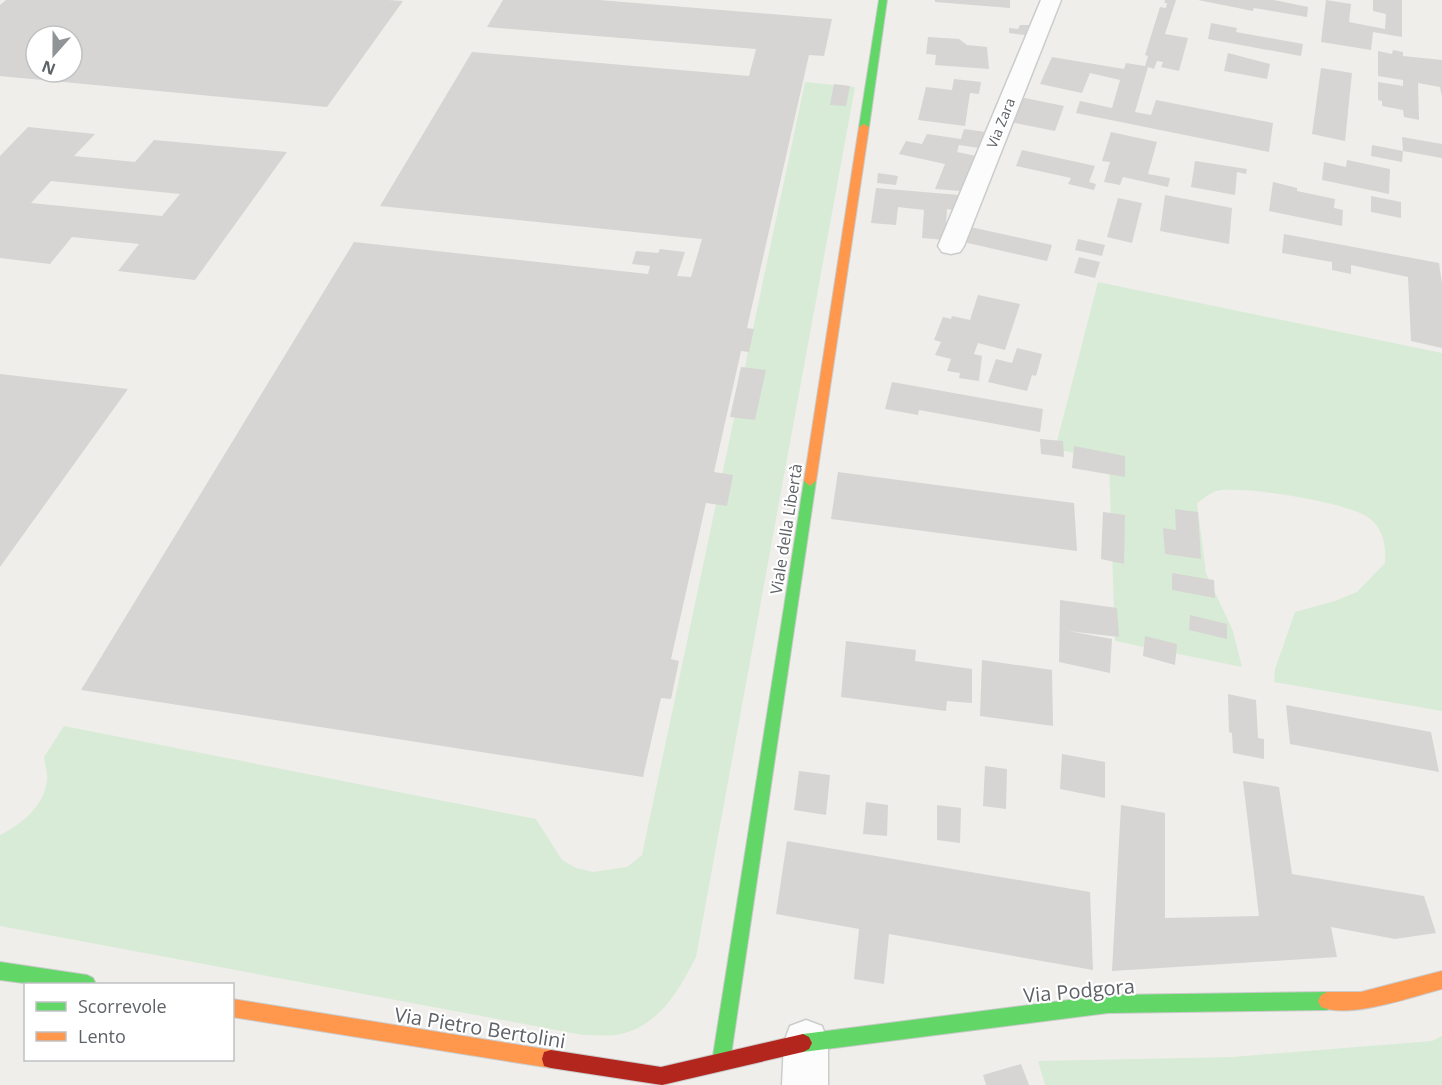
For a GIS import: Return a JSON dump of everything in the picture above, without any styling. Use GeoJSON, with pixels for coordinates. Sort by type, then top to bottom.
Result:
{"type":"FeatureCollection","features":[{"type":"Feature","properties":{"kind":"street","name":"Viale della Libertà"},"geometry":{"type":"LineString","coordinates":[[722,1062],[883,0]]}},
{"type":"Feature","properties":{"kind":"street","name":"Via Zara"},"geometry":{"type":"LineString","coordinates":[[951,246],[1051,0]]}},
{"type":"Feature","properties":{"kind":"street"},"geometry":{"type":"LineString","coordinates":[[0,971],[80,983]]}},
{"type":"Feature","properties":{"kind":"street","name":"Via Podgora"},"geometry":{"type":"LineString","coordinates":[[722,1062],[806,1042],[1108,1005],[1361,1001],[1442,980]]}},
{"type":"Feature","properties":{"kind":"street","name":"Via Pietro Bertolini"},"geometry":{"type":"LineString","coordinates":[[234,1008],[661,1076],[722,1062]]}},
{"type":"Feature","properties":{"kind":"street"},"geometry":{"type":"LineString","coordinates":[[805,1085],[806,1042]]}},
{"type":"Feature","properties":{"kind":"green space"},"geometry":{"type":"Polygon","coordinates":[[[805,82],[855,87],[696,957],[676,992],[660,1012],[638,1028],[625,1033],[583,1035],[0,926],[0,835],[16,826],[30,814],[41,799],[47,778],[44,757],[64,726],[536,819],[562,860],[576,868],[593,872],[627,867],[642,855],[805,82]]]}},
{"type":"Feature","properties":{"kind":"green space"},"geometry":{"type":"Polygon","coordinates":[[[1098,282],[1442,353],[1442,711],[1274,682],[1275,669],[1295,612],[1335,601],[1357,592],[1385,563],[1383,538],[1374,522],[1358,512],[1318,501],[1248,490],[1229,490],[1216,491],[1197,503],[1206,573],[1233,631],[1242,667],[1115,641],[1109,460],[1055,449],[1098,282]]]}},
{"type":"Feature","properties":{"kind":"green space"},"geometry":{"type":"Polygon","coordinates":[[[1442,1036],[1442,1085],[1045,1085],[1038,1061],[1233,1057],[1432,1041],[1442,1036]]]}},
{"type":"Feature","properties":{"kind":"building"},"geometry":{"type":"Polygon","coordinates":[[[6,0],[403,1],[327,107],[84,84],[84,24],[24,24],[24,78],[0,76],[0,5],[6,0]]]}},
{"type":"Feature","properties":{"kind":"building"},"geometry":{"type":"Polygon","coordinates":[[[503,0],[599,0],[832,19],[824,56],[809,55],[747,328],[754,329],[749,352],[741,351],[714,472],[733,475],[727,506],[706,503],[671,659],[679,661],[671,699],[661,698],[643,777],[81,690],[354,242],[648,274],[650,266],[632,264],[636,251],[658,253],[660,249],[685,252],[677,276],[691,277],[702,239],[380,206],[472,52],[749,76],[756,49],[487,27],[503,0]]]}},
{"type":"Feature","properties":{"kind":"building"},"geometry":{"type":"Polygon","coordinates":[[[935,0],[1010,0],[1010,8],[935,2],[935,0]]]}},
{"type":"Feature","properties":{"kind":"building"},"geometry":{"type":"Polygon","coordinates":[[[1165,0],[1176,0],[1165,34],[1188,38],[1179,71],[1161,67],[1163,62],[1157,61],[1154,69],[1148,67],[1135,112],[1151,115],[1156,100],[1273,123],[1269,152],[1076,113],[1080,101],[1112,108],[1120,80],[1090,73],[1082,93],[1040,84],[1052,57],[1124,69],[1126,63],[1145,66],[1148,56],[1145,55],[1160,7],[1166,8],[1165,0]]]}},
{"type":"Feature","properties":{"kind":"building"},"geometry":{"type":"Polygon","coordinates":[[[1198,0],[1274,0],[1308,7],[1307,17],[1254,8],[1253,11],[1198,0]]]}},
{"type":"Feature","properties":{"kind":"building"},"geometry":{"type":"Polygon","coordinates":[[[1326,0],[1351,4],[1349,22],[1385,29],[1386,14],[1373,11],[1373,0],[1402,0],[1402,37],[1373,32],[1371,50],[1321,42],[1326,0]]]}},
{"type":"Feature","properties":{"kind":"building"},"geometry":{"type":"Polygon","coordinates":[[[1211,23],[1237,28],[1236,32],[1303,44],[1301,56],[1208,39],[1211,23]]]}},
{"type":"Feature","properties":{"kind":"building"},"geometry":{"type":"Polygon","coordinates":[[[1020,25],[1029,25],[1025,35],[1009,33],[1009,28],[1018,29],[1020,25]]]}},
{"type":"Feature","properties":{"kind":"building"},"geometry":{"type":"Polygon","coordinates":[[[928,37],[959,39],[967,45],[987,47],[989,69],[935,65],[936,55],[926,54],[928,37]]]}},
{"type":"Feature","properties":{"kind":"building"},"geometry":{"type":"Polygon","coordinates":[[[1393,50],[1403,52],[1403,56],[1442,60],[1442,97],[1440,87],[1418,83],[1419,120],[1404,117],[1403,110],[1382,106],[1382,101],[1378,100],[1378,82],[1403,86],[1403,80],[1378,76],[1378,51],[1392,54],[1393,50]]]}},
{"type":"Feature","properties":{"kind":"building"},"geometry":{"type":"Polygon","coordinates":[[[1228,53],[1270,64],[1267,79],[1224,71],[1228,53]]]}},
{"type":"Feature","properties":{"kind":"building"},"geometry":{"type":"Polygon","coordinates":[[[1321,68],[1352,73],[1345,141],[1312,134],[1321,68]]]}},
{"type":"Feature","properties":{"kind":"building"},"geometry":{"type":"Polygon","coordinates":[[[954,79],[981,82],[979,94],[970,93],[965,126],[918,120],[926,87],[952,90],[954,79]]]}},
{"type":"Feature","properties":{"kind":"building"},"geometry":{"type":"Polygon","coordinates":[[[834,84],[850,86],[846,106],[830,105],[834,84]]]}},
{"type":"Feature","properties":{"kind":"building"},"geometry":{"type":"Polygon","coordinates":[[[1020,97],[1064,106],[1055,131],[1010,122],[1020,97]]]}},
{"type":"Feature","properties":{"kind":"building"},"geometry":{"type":"Polygon","coordinates":[[[28,127],[95,134],[74,156],[135,162],[154,140],[287,152],[195,280],[118,271],[139,244],[72,237],[50,264],[0,258],[0,156],[28,127]],[[51,181],[31,203],[162,216],[180,194],[51,181]]]}},
{"type":"Feature","properties":{"kind":"building"},"geometry":{"type":"Polygon","coordinates":[[[964,129],[986,132],[979,148],[959,145],[957,152],[976,156],[961,191],[935,189],[945,164],[899,154],[906,141],[922,144],[927,134],[961,139],[964,129]]]}},
{"type":"Feature","properties":{"kind":"building"},"geometry":{"type":"Polygon","coordinates":[[[1111,132],[1157,142],[1148,174],[1170,178],[1168,187],[1123,177],[1120,185],[1104,182],[1110,162],[1102,161],[1111,132]]]}},
{"type":"Feature","properties":{"kind":"building"},"geometry":{"type":"Polygon","coordinates":[[[1402,137],[1442,144],[1442,158],[1403,151],[1402,137]]]}},
{"type":"Feature","properties":{"kind":"building"},"geometry":{"type":"Polygon","coordinates":[[[1372,145],[1403,151],[1402,162],[1371,156],[1372,145]]]}},
{"type":"Feature","properties":{"kind":"building"},"geometry":{"type":"Polygon","coordinates":[[[1022,150],[1095,166],[1089,182],[1096,184],[1094,190],[1068,184],[1071,178],[1016,166],[1022,150]]]}},
{"type":"Feature","properties":{"kind":"building"},"geometry":{"type":"Polygon","coordinates":[[[1347,160],[1390,169],[1389,194],[1322,180],[1324,162],[1346,167],[1347,160]]]}},
{"type":"Feature","properties":{"kind":"building"},"geometry":{"type":"Polygon","coordinates":[[[1195,161],[1247,169],[1246,174],[1237,172],[1235,195],[1191,187],[1195,161]]]}},
{"type":"Feature","properties":{"kind":"building"},"geometry":{"type":"Polygon","coordinates":[[[878,173],[898,176],[896,185],[877,183],[878,173]]]}},
{"type":"Feature","properties":{"kind":"building"},"geometry":{"type":"Polygon","coordinates":[[[1273,182],[1297,188],[1297,191],[1335,199],[1334,208],[1343,210],[1342,226],[1269,211],[1273,182]]]}},
{"type":"Feature","properties":{"kind":"building"},"geometry":{"type":"Polygon","coordinates":[[[876,188],[959,195],[953,210],[947,209],[945,240],[922,238],[924,210],[898,207],[896,225],[871,223],[876,188]]]}},
{"type":"Feature","properties":{"kind":"building"},"geometry":{"type":"Polygon","coordinates":[[[1165,195],[1232,208],[1229,244],[1160,231],[1165,195]]]}},
{"type":"Feature","properties":{"kind":"building"},"geometry":{"type":"Polygon","coordinates":[[[1371,196],[1401,202],[1401,218],[1371,212],[1371,196]]]}},
{"type":"Feature","properties":{"kind":"building"},"geometry":{"type":"Polygon","coordinates":[[[1118,198],[1142,203],[1132,243],[1107,237],[1118,198]]]}},
{"type":"Feature","properties":{"kind":"building"},"geometry":{"type":"Polygon","coordinates":[[[966,226],[1052,245],[1047,261],[959,241],[966,226]]]}},
{"type":"Feature","properties":{"kind":"building"},"geometry":{"type":"Polygon","coordinates":[[[1284,234],[1439,263],[1442,284],[1442,348],[1411,341],[1408,277],[1351,265],[1351,274],[1332,270],[1332,262],[1282,253],[1284,234]]]}},
{"type":"Feature","properties":{"kind":"building"},"geometry":{"type":"Polygon","coordinates":[[[1078,239],[1105,245],[1102,256],[1075,250],[1078,239]]]}},
{"type":"Feature","properties":{"kind":"building"},"geometry":{"type":"Polygon","coordinates":[[[1079,257],[1100,262],[1095,278],[1074,273],[1079,257]]]}},
{"type":"Feature","properties":{"kind":"building"},"geometry":{"type":"Polygon","coordinates":[[[978,295],[1020,304],[1005,350],[978,343],[974,354],[982,356],[979,381],[959,378],[960,373],[947,371],[951,359],[935,355],[941,342],[934,340],[943,317],[951,319],[952,316],[970,320],[978,295]]]}},
{"type":"Feature","properties":{"kind":"building"},"geometry":{"type":"Polygon","coordinates":[[[1017,348],[1042,354],[1036,376],[1032,375],[1027,391],[988,382],[996,359],[1012,363],[1017,348]]]}},
{"type":"Feature","properties":{"kind":"building"},"geometry":{"type":"Polygon","coordinates":[[[741,367],[766,370],[755,420],[730,417],[741,367]]]}},
{"type":"Feature","properties":{"kind":"building"},"geometry":{"type":"Polygon","coordinates":[[[0,374],[128,389],[0,567],[0,374]]]}},
{"type":"Feature","properties":{"kind":"building"},"geometry":{"type":"Polygon","coordinates":[[[892,382],[1043,409],[1040,432],[919,410],[918,415],[885,409],[892,382]]]}},
{"type":"Feature","properties":{"kind":"building"},"geometry":{"type":"Polygon","coordinates":[[[1040,439],[1063,441],[1064,457],[1041,454],[1040,439]]]}},
{"type":"Feature","properties":{"kind":"building"},"geometry":{"type":"Polygon","coordinates":[[[1074,446],[1125,456],[1125,477],[1072,468],[1074,446]]]}},
{"type":"Feature","properties":{"kind":"building"},"geometry":{"type":"Polygon","coordinates":[[[838,472],[1074,503],[1077,551],[831,519],[838,472]]]}},
{"type":"Feature","properties":{"kind":"building"},"geometry":{"type":"Polygon","coordinates":[[[1175,509],[1198,512],[1201,559],[1165,554],[1163,528],[1176,530],[1175,509]]]}},
{"type":"Feature","properties":{"kind":"building"},"geometry":{"type":"Polygon","coordinates":[[[1103,512],[1125,515],[1124,564],[1101,559],[1103,512]]]}},
{"type":"Feature","properties":{"kind":"building"},"geometry":{"type":"Polygon","coordinates":[[[1172,573],[1214,580],[1215,598],[1172,590],[1172,573]]]}},
{"type":"Feature","properties":{"kind":"building"},"geometry":{"type":"Polygon","coordinates":[[[1060,600],[1117,608],[1119,637],[1068,631],[1112,639],[1110,673],[1059,662],[1060,600]]]}},
{"type":"Feature","properties":{"kind":"building"},"geometry":{"type":"Polygon","coordinates":[[[1190,615],[1227,624],[1227,639],[1189,630],[1190,615]]]}},
{"type":"Feature","properties":{"kind":"building"},"geometry":{"type":"Polygon","coordinates":[[[1145,636],[1177,644],[1175,665],[1143,656],[1145,636]]]}},
{"type":"Feature","properties":{"kind":"building"},"geometry":{"type":"Polygon","coordinates":[[[846,641],[916,650],[915,661],[972,669],[972,703],[947,701],[946,711],[841,697],[846,641]]]}},
{"type":"Feature","properties":{"kind":"building"},"geometry":{"type":"Polygon","coordinates":[[[982,660],[1052,670],[1053,726],[980,716],[982,660]]]}},
{"type":"Feature","properties":{"kind":"building"},"geometry":{"type":"Polygon","coordinates":[[[1228,694],[1256,700],[1258,738],[1264,739],[1264,759],[1233,753],[1232,733],[1229,732],[1228,694]]]}},
{"type":"Feature","properties":{"kind":"building"},"geometry":{"type":"Polygon","coordinates":[[[1286,705],[1431,732],[1439,772],[1290,744],[1286,705]]]}},
{"type":"Feature","properties":{"kind":"building"},"geometry":{"type":"Polygon","coordinates":[[[1062,754],[1105,762],[1105,798],[1060,789],[1062,754]]]}},
{"type":"Feature","properties":{"kind":"building"},"geometry":{"type":"Polygon","coordinates":[[[985,766],[1007,769],[1006,809],[983,806],[985,766]]]}},
{"type":"Feature","properties":{"kind":"building"},"geometry":{"type":"Polygon","coordinates":[[[799,771],[830,775],[826,815],[794,810],[799,771]]]}},
{"type":"Feature","properties":{"kind":"building"},"geometry":{"type":"Polygon","coordinates":[[[1243,781],[1279,787],[1292,874],[1424,896],[1436,933],[1395,939],[1331,927],[1337,957],[1112,971],[1121,805],[1165,813],[1165,918],[1259,916],[1243,781]]]}},
{"type":"Feature","properties":{"kind":"building"},"geometry":{"type":"Polygon","coordinates":[[[866,802],[888,805],[887,836],[863,834],[866,802]]]}},
{"type":"Feature","properties":{"kind":"building"},"geometry":{"type":"Polygon","coordinates":[[[937,805],[961,808],[960,843],[937,840],[937,805]]]}},
{"type":"Feature","properties":{"kind":"building"},"geometry":{"type":"Polygon","coordinates":[[[787,841],[1090,892],[1093,970],[889,934],[884,984],[854,979],[859,929],[776,914],[787,841]]]}},
{"type":"Feature","properties":{"kind":"building"},"geometry":{"type":"Polygon","coordinates":[[[1021,1064],[1029,1085],[986,1085],[983,1075],[1021,1064]]]}},
{"type":"Feature","properties":{"kind":"traffic: fast"},"geometry":{"type":"LineString","coordinates":[[864,127],[883,0]]}},
{"type":"Feature","properties":{"kind":"traffic: fast"},"geometry":{"type":"LineString","coordinates":[[721,1062],[810,481]]}},
{"type":"Feature","properties":{"kind":"traffic: fast"},"geometry":{"type":"LineString","coordinates":[[0,971],[80,983]]}},
{"type":"Feature","properties":{"kind":"traffic: fast"},"geometry":{"type":"LineString","coordinates":[[803,1043],[1108,1004],[1327,1001]]}},
{"type":"Feature","properties":{"kind":"traffic: slow"},"geometry":{"type":"LineString","coordinates":[[810,481],[864,127]]}},
{"type":"Feature","properties":{"kind":"traffic: slow"},"geometry":{"type":"LineString","coordinates":[[1327,1001],[1361,1001],[1442,980]]}},
{"type":"Feature","properties":{"kind":"traffic: slow"},"geometry":{"type":"LineString","coordinates":[[234,1008],[551,1059]]}},
{"type":"Feature","properties":{"kind":"traffic: jam"},"geometry":{"type":"LineString","coordinates":[[551,1059],[661,1076],[803,1043]]}}]}
